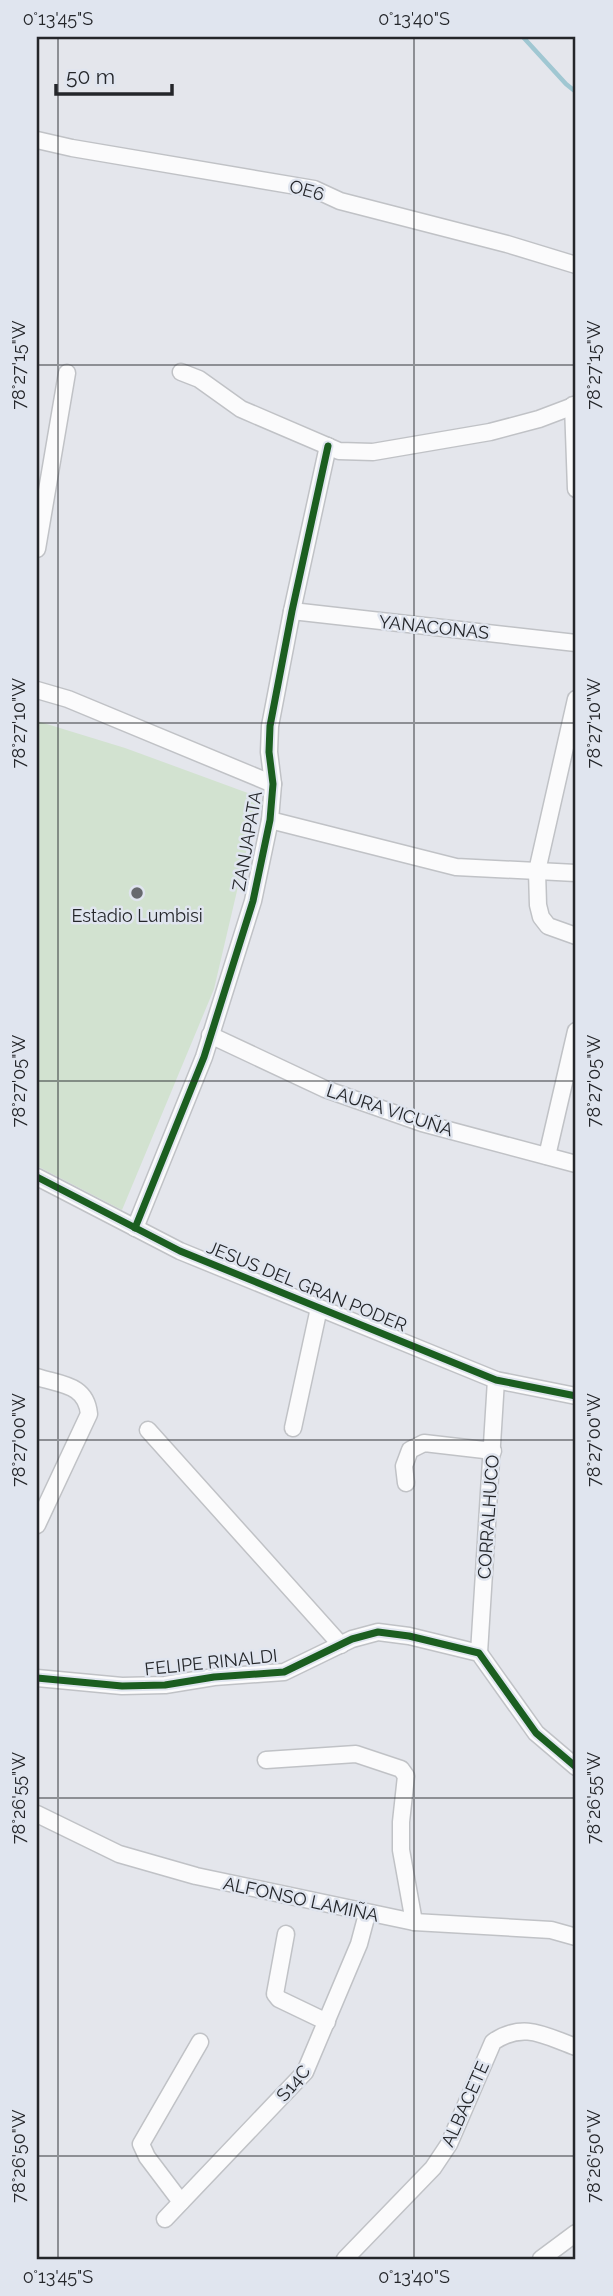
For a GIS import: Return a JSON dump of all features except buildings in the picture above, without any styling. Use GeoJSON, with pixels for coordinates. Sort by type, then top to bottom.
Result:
{"type":"FeatureCollection","features":[{"type":"Feature","properties":{"kind":"street","name":"OE6"},"geometry":{"type":"LineString","coordinates":[[37,140],[314,189],[340,201],[574,264]]}},
{"type":"Feature","properties":{"kind":"street"},"geometry":{"type":"LineString","coordinates":[[181,372],[198,379],[241,408],[340,451],[373,452],[490,432],[539,419],[575,405],[576,489]]}},
{"type":"Feature","properties":{"kind":"street"},"geometry":{"type":"LineString","coordinates":[[37,549],[67,373]]}},
{"type":"Feature","properties":{"kind":"street","name":"ZANJAPATA"},"geometry":{"type":"LineString","coordinates":[[135,1228],[204,1057],[253,901],[270,820],[273,784],[269,752],[270,726],[328,446]]}},
{"type":"Feature","properties":{"kind":"street","name":"YANACONAS"},"geometry":{"type":"LineString","coordinates":[[292,611],[576,643]]}},
{"type":"Feature","properties":{"kind":"street"},"geometry":{"type":"LineString","coordinates":[[37,690],[68,699],[273,784]]}},
{"type":"Feature","properties":{"kind":"street"},"geometry":{"type":"LineString","coordinates":[[576,699],[537,871],[541,916],[548,926],[576,936]]}},
{"type":"Feature","properties":{"kind":"street"},"geometry":{"type":"LineString","coordinates":[[270,820],[456,867],[576,873]]}},
{"type":"Feature","properties":{"kind":"street"},"geometry":{"type":"LineString","coordinates":[[547,1156],[576,1031]]}},
{"type":"Feature","properties":{"kind":"street","name":"LAURA VICUÑA"},"geometry":{"type":"LineString","coordinates":[[210,1035],[325,1089],[422,1123],[576,1164]]}},
{"type":"Feature","properties":{"kind":"street","name":"JESUS DEL GRAN PODER"},"geometry":{"type":"LineString","coordinates":[[37,1177],[180,1251],[496,1380],[576,1396]]}},
{"type":"Feature","properties":{"kind":"street"},"geometry":{"type":"LineString","coordinates":[[293,1428],[319,1308]]}},
{"type":"Feature","properties":{"kind":"street"},"geometry":{"type":"LineString","coordinates":[[37,1377],[79,1390],[88,1400],[89,1414],[37,1525]]}},
{"type":"Feature","properties":{"kind":"street","name":"CORRALHUCO"},"geometry":{"type":"LineString","coordinates":[[479,1653],[496,1380]]}},
{"type":"Feature","properties":{"kind":"street"},"geometry":{"type":"LineString","coordinates":[[148,1430],[341,1645]]}},
{"type":"Feature","properties":{"kind":"street"},"geometry":{"type":"LineString","coordinates":[[406,1483],[404,1465],[410,1450],[424,1443],[493,1451]]}},
{"type":"Feature","properties":{"kind":"street","name":"FELIPE RINALDI"},"geometry":{"type":"LineString","coordinates":[[37,1678],[122,1686],[166,1685],[214,1677],[284,1672],[352,1639],[378,1632],[410,1636],[479,1653]]}},
{"type":"Feature","properties":{"kind":"street"},"geometry":{"type":"LineString","coordinates":[[479,1653],[536,1733],[576,1767]]}},
{"type":"Feature","properties":{"kind":"street"},"geometry":{"type":"LineString","coordinates":[[266,1760],[356,1754],[401,1769],[406,1776],[401,1850],[414,1922]]}},
{"type":"Feature","properties":{"kind":"street","name":"ALFONSO LAMIÑA"},"geometry":{"type":"LineString","coordinates":[[37,1814],[119,1854],[196,1876],[414,1922],[551,1930],[576,1937]]}},
{"type":"Feature","properties":{"kind":"street","name":"S14C"},"geometry":{"type":"LineString","coordinates":[[165,2219],[305,2072],[359,1944],[367,1914]]}},
{"type":"Feature","properties":{"kind":"street"},"geometry":{"type":"LineString","coordinates":[[286,1934],[275,1994],[279,1999],[327,2022]]}},
{"type":"Feature","properties":{"kind":"street","name":"ALBACETE"},"geometry":{"type":"LineString","coordinates":[[345,2259],[433,2168],[449,2144],[493,2042],[506,2033],[520,2030],[533,2031],[576,2047]]}},
{"type":"Feature","properties":{"kind":"street"},"geometry":{"type":"LineString","coordinates":[[181,2202],[147,2157],[141,2144],[200,2042]]}},
{"type":"Feature","properties":{"kind":"street"},"geometry":{"type":"LineString","coordinates":[[541,2259],[576,2233]]}},
{"type":"Feature","properties":{"kind":"green space","name":"Estadio Lumbisi"},"geometry":{"type":"Polygon","coordinates":[[[37,721],[125,748],[259,797],[214,989],[122,1210],[37,1166],[37,721]]]}},
{"type":"Feature","properties":{"kind":"waterway"},"geometry":{"type":"LineString","coordinates":[[523,37],[576,92]]}},
{"type":"Feature","properties":{"kind":"cycle path"},"geometry":{"type":"LineString","coordinates":[[135,1228],[204,1057],[253,901],[270,820],[273,784],[269,752],[270,726],[328,446]]}},
{"type":"Feature","properties":{"kind":"cycle path"},"geometry":{"type":"LineString","coordinates":[[37,1177],[180,1251],[496,1380],[576,1396]]}},
{"type":"Feature","properties":{"kind":"cycle path"},"geometry":{"type":"LineString","coordinates":[[37,1678],[122,1686],[165,1685],[214,1677],[284,1672],[352,1639],[378,1632],[409,1636],[479,1653],[536,1733],[576,1767]]}},
{"type":"Feature","properties":{"kind":"place","name":"Estadio Lumbisi"},"geometry":{"type":"Point","coordinates":[137,893]}}]}
